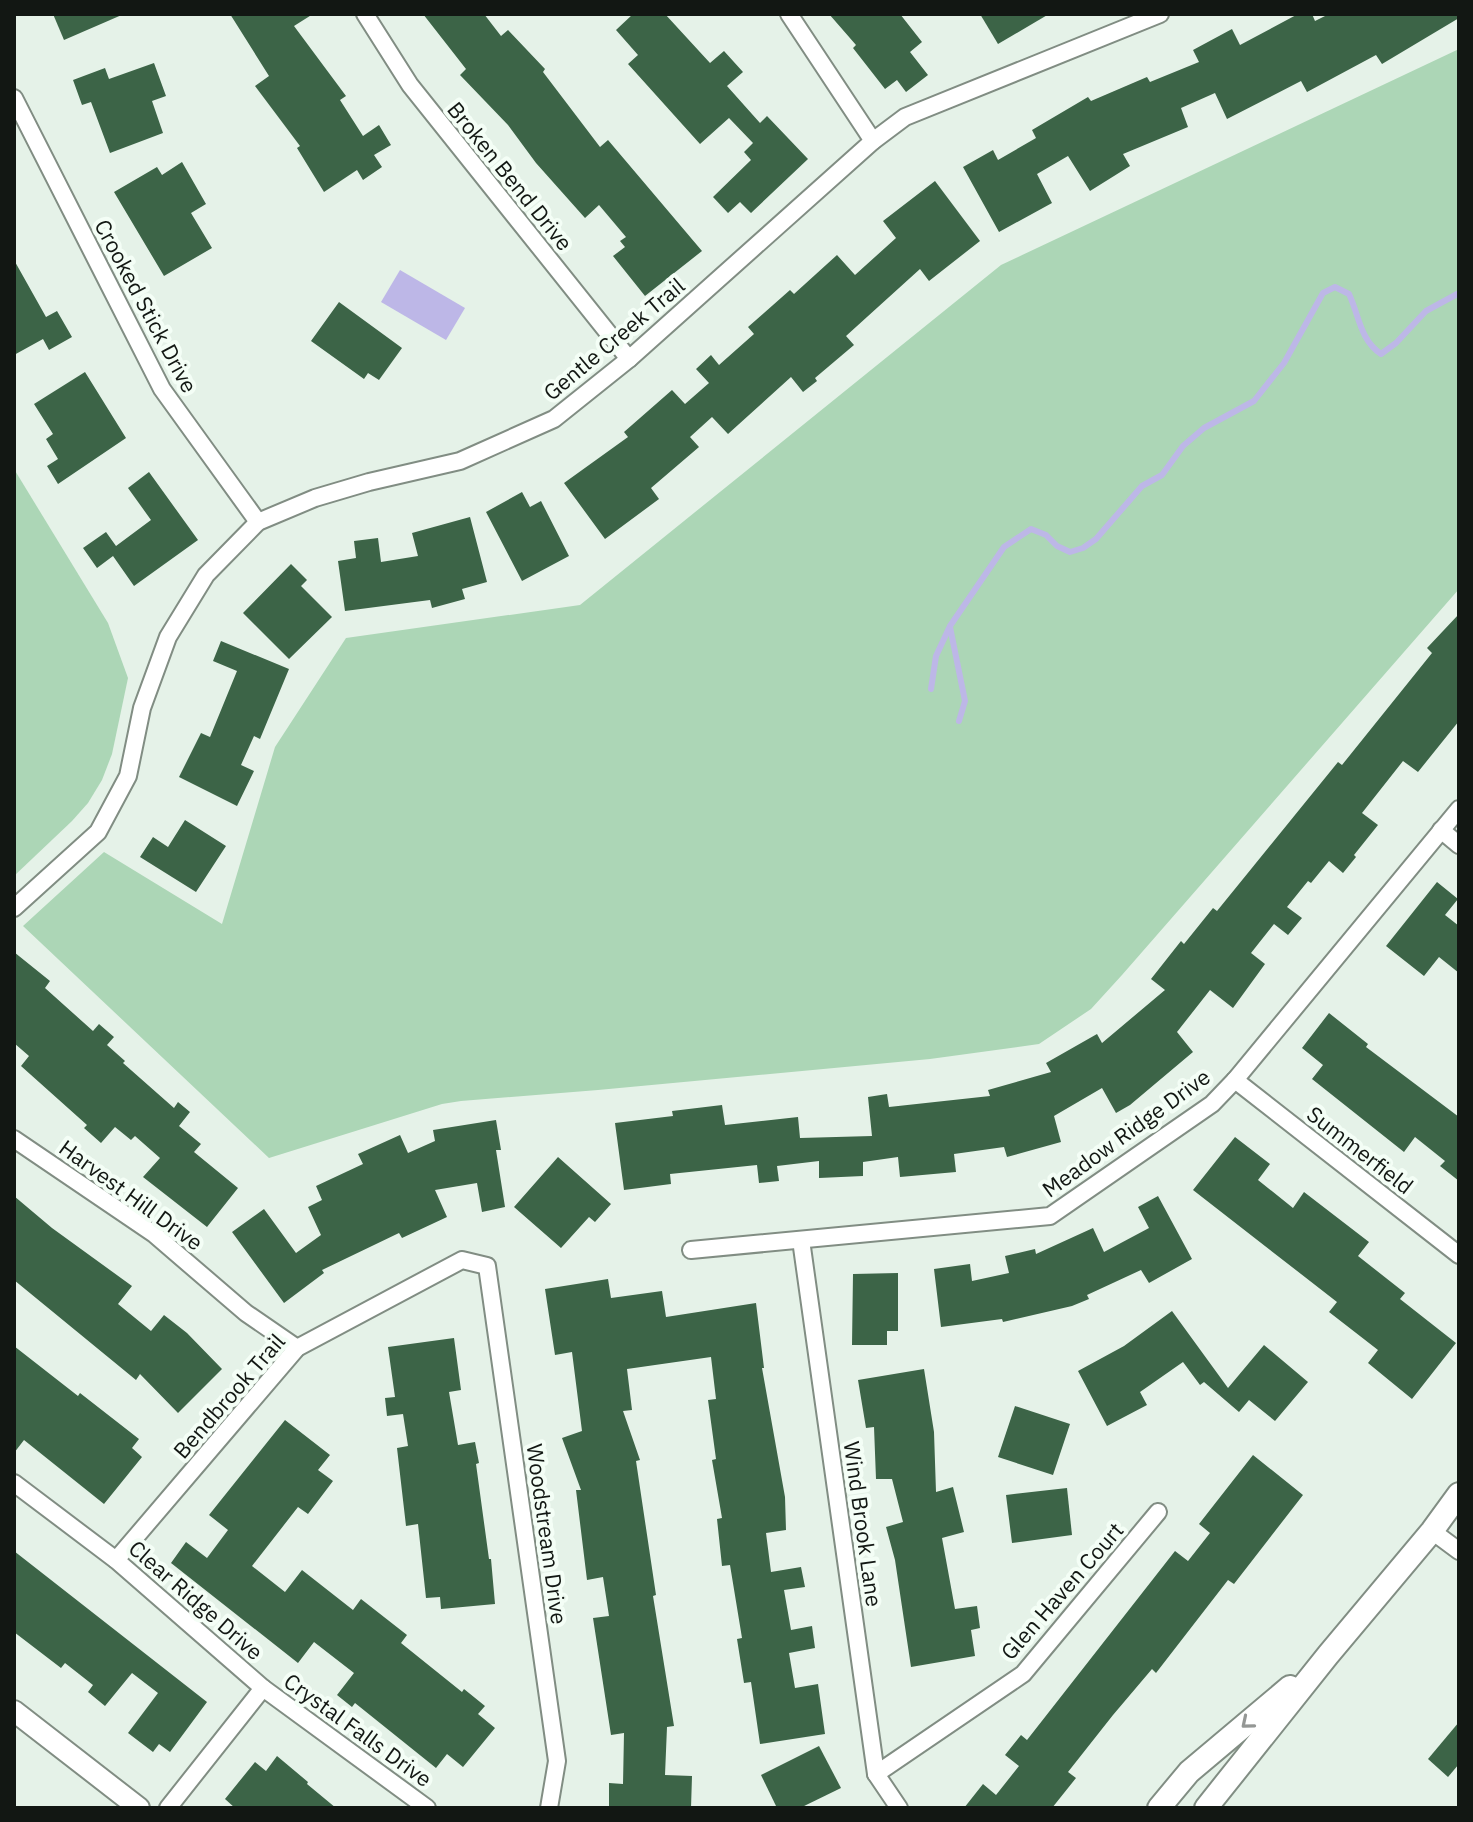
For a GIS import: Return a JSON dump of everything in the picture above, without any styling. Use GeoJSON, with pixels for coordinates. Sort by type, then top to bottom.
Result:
{"type":"FeatureCollection","features":[{"type":"Feature","properties":{"kind":"main road"},"geometry":{"type":"LineString","coordinates":[[1206,1808],[1459,1494]]}},
{"type":"Feature","properties":{"kind":"main road"},"geometry":{"type":"LineString","coordinates":[[1159,1808],[1189,1772],[1328,1655]]}},
{"type":"Feature","properties":{"kind":"street","name":"Broken Bend Drive"},"geometry":{"type":"LineString","coordinates":[[365,14],[410,85],[629,359]]}},
{"type":"Feature","properties":{"kind":"street"},"geometry":{"type":"LineString","coordinates":[[789,14],[873,141]]}},
{"type":"Feature","properties":{"kind":"street","name":"Gentle Creek Trail"},"geometry":{"type":"LineString","coordinates":[[14,908],[98,832],[128,776],[142,708],[168,637],[206,575],[258,522],[342,490],[460,461],[554,419],[629,359],[873,141],[905,117],[1133,19],[1160,14]]}},
{"type":"Feature","properties":{"kind":"street","name":"Crooked Stick Drive"},"geometry":{"type":"LineString","coordinates":[[14,98],[162,389],[258,522]]}},
{"type":"Feature","properties":{"kind":"street","name":"Meadow Ridge Drive"},"geometry":{"type":"LineString","coordinates":[[691,1250],[1050,1216],[1212,1104],[1459,809]]}},
{"type":"Feature","properties":{"kind":"street"},"geometry":{"type":"LineString","coordinates":[[1441,830],[1459,845]]}},
{"type":"Feature","properties":{"kind":"street","name":"Summerfield"},"geometry":{"type":"LineString","coordinates":[[1235,1080],[1459,1255]]}},
{"type":"Feature","properties":{"kind":"street","name":"Harvest Hill Drive"},"geometry":{"type":"LineString","coordinates":[[14,1139],[154,1234],[246,1313],[297,1348]]}},
{"type":"Feature","properties":{"kind":"street","name":"Wind Brook Lane"},"geometry":{"type":"LineString","coordinates":[[801,1240],[876,1774],[899,1808]]}},
{"type":"Feature","properties":{"kind":"street","name":"Bendbrook Trail"},"geometry":{"type":"LineString","coordinates":[[116,1560],[297,1348],[462,1260],[487,1266]]}},
{"type":"Feature","properties":{"kind":"street","name":"Woodstream Drive"},"geometry":{"type":"LineString","coordinates":[[487,1266],[557,1761],[549,1808]]}},
{"type":"Feature","properties":{"kind":"street","name":"Clear Ridge Drive"},"geometry":{"type":"LineString","coordinates":[[14,1483],[116,1560],[263,1688],[168,1808]]}},
{"type":"Feature","properties":{"kind":"street","name":"Glen Haven Court"},"geometry":{"type":"LineString","coordinates":[[876,1774],[1023,1674],[1158,1512]]}},
{"type":"Feature","properties":{"kind":"street"},"geometry":{"type":"LineString","coordinates":[[1432,1531],[1459,1551]]}},
{"type":"Feature","properties":{"kind":"street","name":"Crystal Falls Drive"},"geometry":{"type":"LineString","coordinates":[[263,1688],[427,1808]]}},
{"type":"Feature","properties":{"kind":"street"},"geometry":{"type":"LineString","coordinates":[[14,1711],[139,1808]]}},
{"type":"Feature","properties":{"kind":"green space"},"geometry":{"type":"Polygon","coordinates":[[[1459,49],[1459,589],[1091,1009],[1039,1044],[930,1059],[461,1101],[442,1104],[269,1158],[23,926],[104,852],[222,924],[275,747],[346,638],[580,605],[1001,265],[1459,49]]]}},
{"type":"Feature","properties":{"kind":"green space"},"geometry":{"type":"Polygon","coordinates":[[[14,469],[108,623],[128,678],[112,754],[102,780],[72,821],[14,876],[14,469]]]}},
{"type":"Feature","properties":{"kind":"shaded area"},"geometry":{"type":"Polygon","coordinates":[[[400,270],[465,308],[446,340],[381,302],[400,270]]]}},
{"type":"Feature","properties":{"kind":"building"},"geometry":{"type":"Polygon","coordinates":[[[53,14],[124,14],[64,40],[53,14]]]}},
{"type":"Feature","properties":{"kind":"building"},"geometry":{"type":"Polygon","coordinates":[[[230,14],[313,14],[294,26],[346,96],[340,100],[363,136],[379,125],[391,145],[374,155],[382,167],[363,180],[357,170],[324,192],[297,148],[300,146],[255,86],[269,76],[230,14]]]}},
{"type":"Feature","properties":{"kind":"building"},"geometry":{"type":"Polygon","coordinates":[[[423,14],[484,14],[501,36],[508,30],[545,69],[543,72],[600,147],[608,140],[702,251],[645,296],[613,256],[625,247],[620,241],[626,237],[599,205],[585,218],[536,163],[508,125],[460,75],[466,69],[423,14]]]}},
{"type":"Feature","properties":{"kind":"building"},"geometry":{"type":"Polygon","coordinates":[[[633,14],[665,14],[710,63],[724,51],[743,72],[727,86],[760,123],[767,116],[808,159],[751,213],[740,202],[728,213],[713,197],[751,160],[744,152],[753,143],[729,118],[700,144],[628,64],[638,55],[616,30],[633,14]]]}},
{"type":"Feature","properties":{"kind":"building"},"geometry":{"type":"Polygon","coordinates":[[[829,14],[900,14],[922,42],[910,52],[928,75],[906,92],[897,80],[885,89],[853,48],[856,45],[829,14]]]}},
{"type":"Feature","properties":{"kind":"building"},"geometry":{"type":"Polygon","coordinates":[[[980,14],[1049,14],[998,44],[980,14]]]}},
{"type":"Feature","properties":{"kind":"building"},"geometry":{"type":"Polygon","coordinates":[[[1298,14],[1312,14],[1315,21],[1329,14],[1459,14],[1459,18],[1382,64],[1376,55],[1307,92],[1301,81],[1227,119],[1215,93],[1181,108],[1188,127],[1123,154],[1130,166],[1090,191],[1068,156],[1037,174],[1052,203],[999,232],[963,167],[993,150],[998,160],[1036,138],[1032,130],[1088,97],[1091,101],[1147,77],[1150,82],[1199,62],[1193,50],[1232,29],[1240,45],[1298,14]]]}},
{"type":"Feature","properties":{"kind":"building"},"geometry":{"type":"Polygon","coordinates":[[[154,63],[166,96],[152,101],[163,133],[110,153],[91,102],[82,105],[73,80],[105,68],[109,79],[154,63]]]}},
{"type":"Feature","properties":{"kind":"building"},"geometry":{"type":"Polygon","coordinates":[[[182,162],[206,204],[191,213],[212,248],[164,276],[114,192],[157,167],[162,175],[182,162]]]}},
{"type":"Feature","properties":{"kind":"building"},"geometry":{"type":"Polygon","coordinates":[[[935,181],[980,241],[929,281],[920,269],[846,336],[854,345],[803,392],[791,377],[728,434],[712,417],[690,437],[699,447],[651,488],[659,499],[605,539],[564,483],[628,437],[624,432],[672,390],[685,404],[709,383],[696,369],[711,355],[719,365],[754,334],[748,327],[790,290],[794,294],[837,255],[855,275],[896,238],[883,221],[935,181]]]}},
{"type":"Feature","properties":{"kind":"building"},"geometry":{"type":"Polygon","coordinates":[[[14,260],[46,317],[57,311],[72,337],[49,350],[43,339],[14,355],[14,260]]]}},
{"type":"Feature","properties":{"kind":"building"},"geometry":{"type":"Polygon","coordinates":[[[339,302],[402,348],[379,380],[368,373],[364,379],[311,341],[339,302]]]}},
{"type":"Feature","properties":{"kind":"building"},"geometry":{"type":"Polygon","coordinates":[[[85,372],[126,438],[58,484],[47,466],[58,459],[46,439],[53,434],[34,404],[85,372]]]}},
{"type":"Feature","properties":{"kind":"building"},"geometry":{"type":"Polygon","coordinates":[[[149,472],[198,540],[134,586],[113,556],[97,568],[83,548],[106,532],[116,546],[151,520],[128,488],[149,472]]]}},
{"type":"Feature","properties":{"kind":"building"},"geometry":{"type":"Polygon","coordinates":[[[522,492],[530,507],[541,501],[569,556],[522,581],[486,512],[522,492]]]}},
{"type":"Feature","properties":{"kind":"building"},"geometry":{"type":"Polygon","coordinates":[[[470,517],[487,582],[462,589],[465,599],[432,608],[430,600],[345,611],[338,561],[356,558],[354,541],[378,538],[381,562],[418,556],[412,533],[470,517]]]}},
{"type":"Feature","properties":{"kind":"building"},"geometry":{"type":"Polygon","coordinates":[[[291,564],[307,580],[301,586],[332,617],[289,659],[243,613],[291,564]]]}},
{"type":"Feature","properties":{"kind":"building"},"geometry":{"type":"Polygon","coordinates":[[[1459,614],[1459,721],[1418,772],[1403,761],[1362,813],[1378,825],[1354,855],[1356,857],[1343,873],[1329,861],[1311,883],[1308,881],[1287,907],[1302,918],[1288,935],[1274,924],[1251,953],[1265,964],[1233,1008],[1210,990],[1177,1032],[1193,1052],[1130,1105],[1116,1113],[1102,1088],[1054,1116],[1061,1142],[1007,1157],[1004,1147],[954,1154],[956,1172],[900,1177],[898,1157],[863,1162],[863,1176],[819,1178],[819,1161],[777,1166],[779,1181],[759,1183],[757,1165],[670,1174],[671,1184],[624,1190],[615,1123],[673,1116],[672,1111],[722,1105],[725,1125],[798,1117],[800,1138],[872,1136],[868,1097],[887,1094],[889,1107],[990,1096],[988,1090],[1051,1072],[1046,1063],[1097,1034],[1102,1043],[1165,990],[1151,979],[1213,908],[1217,911],[1338,762],[1342,765],[1432,653],[1427,648],[1459,614]]]}},
{"type":"Feature","properties":{"kind":"building"},"geometry":{"type":"Polygon","coordinates":[[[221,641],[289,669],[260,739],[254,736],[241,765],[254,771],[237,806],[179,777],[201,733],[210,737],[237,671],[213,661],[221,641]]]}},
{"type":"Feature","properties":{"kind":"building"},"geometry":{"type":"Polygon","coordinates":[[[185,820],[226,846],[196,892],[140,857],[153,837],[168,847],[185,820]]]}},
{"type":"Feature","properties":{"kind":"building"},"geometry":{"type":"Polygon","coordinates":[[[1437,882],[1458,899],[1445,915],[1459,926],[1459,973],[1439,957],[1424,976],[1386,946],[1437,882]]]}},
{"type":"Feature","properties":{"kind":"building"},"geometry":{"type":"Polygon","coordinates":[[[14,952],[50,981],[45,988],[93,1031],[99,1024],[114,1037],[107,1045],[125,1061],[123,1063],[174,1108],[178,1102],[190,1112],[179,1126],[201,1144],[194,1152],[238,1188],[207,1227],[143,1177],[160,1158],[135,1136],[131,1140],[115,1127],[101,1143],[84,1128],[87,1125],[21,1066],[29,1056],[14,1043],[14,952]]]}},
{"type":"Feature","properties":{"kind":"building"},"geometry":{"type":"Polygon","coordinates":[[[1329,1013],[1368,1044],[1366,1047],[1459,1117],[1459,1181],[1440,1166],[1445,1161],[1415,1137],[1404,1152],[1312,1079],[1323,1065],[1302,1048],[1329,1013]]]}},
{"type":"Feature","properties":{"kind":"building"},"geometry":{"type":"Polygon","coordinates":[[[496,1120],[501,1150],[496,1150],[505,1207],[482,1212],[477,1183],[435,1190],[447,1217],[402,1238],[399,1233],[322,1270],[324,1273],[284,1303],[232,1232],[264,1209],[296,1253],[321,1235],[308,1207],[322,1200],[316,1186],[363,1164],[358,1154],[400,1135],[408,1153],[435,1141],[433,1130],[496,1120]]]}},
{"type":"Feature","properties":{"kind":"building"},"geometry":{"type":"Polygon","coordinates":[[[1235,1137],[1270,1164],[1258,1180],[1293,1208],[1304,1192],[1369,1242],[1358,1256],[1405,1293],[1400,1299],[1456,1343],[1412,1399],[1368,1363],[1378,1350],[1329,1312],[1337,1302],[1193,1190],[1235,1137]]]}},
{"type":"Feature","properties":{"kind":"building"},"geometry":{"type":"Polygon","coordinates":[[[558,1157],[611,1204],[595,1222],[589,1217],[561,1248],[514,1207],[558,1157]]]}},
{"type":"Feature","properties":{"kind":"building"},"geometry":{"type":"Polygon","coordinates":[[[14,1196],[132,1286],[118,1304],[151,1331],[164,1315],[187,1333],[222,1369],[178,1413],[140,1374],[136,1380],[14,1280],[14,1196]]]}},
{"type":"Feature","properties":{"kind":"building"},"geometry":{"type":"Polygon","coordinates":[[[1158,1196],[1192,1259],[1149,1283],[1141,1270],[1087,1295],[1089,1299],[1072,1306],[1003,1322],[1002,1319],[941,1327],[934,1269],[970,1264],[972,1281],[1009,1273],[1005,1256],[1035,1249],[1036,1254],[1093,1228],[1104,1252],[1149,1228],[1138,1207],[1158,1196]]]}},
{"type":"Feature","properties":{"kind":"building"},"geometry":{"type":"Polygon","coordinates":[[[898,1273],[898,1331],[887,1331],[887,1345],[852,1345],[853,1274],[898,1273]]]}},
{"type":"Feature","properties":{"kind":"building"},"geometry":{"type":"Polygon","coordinates":[[[608,1279],[611,1298],[662,1291],[666,1317],[756,1303],[762,1368],[785,1497],[786,1530],[766,1533],[771,1572],[801,1567],[805,1587],[784,1590],[791,1630],[812,1626],[815,1648],[789,1653],[795,1688],[818,1684],[825,1734],[760,1744],[751,1682],[744,1683],[737,1639],[742,1638],[730,1565],[722,1566],[717,1519],[722,1518],[712,1460],[716,1459],[708,1400],[716,1399],[711,1357],[627,1369],[632,1410],[623,1411],[640,1460],[636,1461],[656,1595],[653,1596],[674,1726],[667,1727],[665,1775],[692,1776],[691,1808],[609,1807],[609,1783],[623,1784],[624,1733],[611,1735],[593,1618],[609,1616],[603,1577],[587,1580],[576,1490],[581,1490],[562,1438],[582,1431],[572,1352],[555,1355],[545,1289],[608,1279]]]}},
{"type":"Feature","properties":{"kind":"building"},"geometry":{"type":"Polygon","coordinates":[[[1172,1311],[1228,1388],[1264,1345],[1308,1382],[1275,1421],[1249,1400],[1239,1412],[1204,1382],[1200,1385],[1183,1362],[1140,1392],[1147,1405],[1107,1426],[1078,1371],[1124,1346],[1172,1311]]]}},
{"type":"Feature","properties":{"kind":"building"},"geometry":{"type":"Polygon","coordinates":[[[454,1338],[461,1390],[449,1392],[458,1445],[475,1442],[495,1604],[441,1609],[440,1597],[426,1598],[418,1524],[406,1526],[397,1448],[408,1446],[403,1414],[387,1416],[385,1398],[395,1397],[388,1347],[454,1338]]]}},
{"type":"Feature","properties":{"kind":"building"},"geometry":{"type":"Polygon","coordinates":[[[14,1346],[139,1439],[132,1448],[142,1457],[104,1504],[24,1440],[14,1453],[14,1346]]]}},
{"type":"Feature","properties":{"kind":"building"},"geometry":{"type":"Polygon","coordinates":[[[924,1369],[934,1432],[936,1492],[953,1487],[964,1532],[942,1538],[955,1609],[977,1606],[980,1628],[971,1630],[975,1656],[911,1667],[895,1560],[886,1527],[903,1522],[892,1479],[876,1479],[874,1427],[866,1428],[858,1380],[924,1369]]]}},
{"type":"Feature","properties":{"kind":"building"},"geometry":{"type":"Polygon","coordinates":[[[1015,1406],[1070,1424],[1053,1475],[998,1457],[1015,1406]]]}},
{"type":"Feature","properties":{"kind":"building"},"geometry":{"type":"Polygon","coordinates":[[[285,1420],[330,1455],[318,1470],[333,1481],[308,1514],[298,1507],[252,1566],[285,1592],[302,1570],[353,1610],[361,1599],[407,1635],[401,1643],[462,1692],[464,1689],[485,1706],[478,1714],[495,1728],[463,1767],[447,1754],[436,1768],[355,1703],[352,1707],[337,1695],[354,1673],[314,1642],[298,1663],[171,1563],[186,1542],[207,1558],[228,1530],[209,1515],[285,1420]]]}},
{"type":"Feature","properties":{"kind":"building"},"geometry":{"type":"Polygon","coordinates":[[[1253,1455],[1303,1495],[1234,1584],[1228,1580],[1156,1673],[1152,1669],[1113,1715],[1068,1772],[1076,1778],[1052,1808],[964,1808],[983,1784],[996,1795],[1019,1766],[1005,1755],[1021,1735],[1027,1740],[1175,1551],[1188,1561],[1210,1533],[1199,1524],[1253,1455]]]}},
{"type":"Feature","properties":{"kind":"building"},"geometry":{"type":"Polygon","coordinates":[[[1067,1488],[1072,1535],[1012,1543],[1006,1495],[1067,1488]]]}},
{"type":"Feature","properties":{"kind":"building"},"geometry":{"type":"Polygon","coordinates":[[[14,1551],[207,1702],[170,1752],[159,1744],[153,1752],[128,1733],[158,1693],[132,1673],[105,1706],[88,1692],[93,1685],[65,1663],[61,1668],[14,1632],[14,1551]]]}},
{"type":"Feature","properties":{"kind":"building"},"geometry":{"type":"Polygon","coordinates":[[[1459,1722],[1459,1764],[1448,1777],[1428,1759],[1459,1722]]]}},
{"type":"Feature","properties":{"kind":"building"},"geometry":{"type":"Polygon","coordinates":[[[819,1746],[841,1788],[800,1808],[777,1808],[761,1775],[819,1746]]]}},
{"type":"Feature","properties":{"kind":"building"},"geometry":{"type":"Polygon","coordinates":[[[277,1756],[336,1808],[235,1808],[225,1799],[255,1762],[266,1771],[277,1756]]]}},
{"type":"Feature","properties":{"kind":"waterway"},"geometry":{"type":"LineString","coordinates":[[931,689],[936,656],[950,626],[1004,547],[1031,529],[1046,535],[1057,546],[1070,552],[1096,539],[1142,486],[1162,475],[1183,446],[1204,428],[1254,401],[1284,363],[1323,293],[1335,287],[1349,294],[1364,334],[1381,354],[1396,343],[1426,311],[1459,293]]}},
{"type":"Feature","properties":{"kind":"waterway"},"geometry":{"type":"LineString","coordinates":[[950,627],[965,701],[959,721]]}}]}
